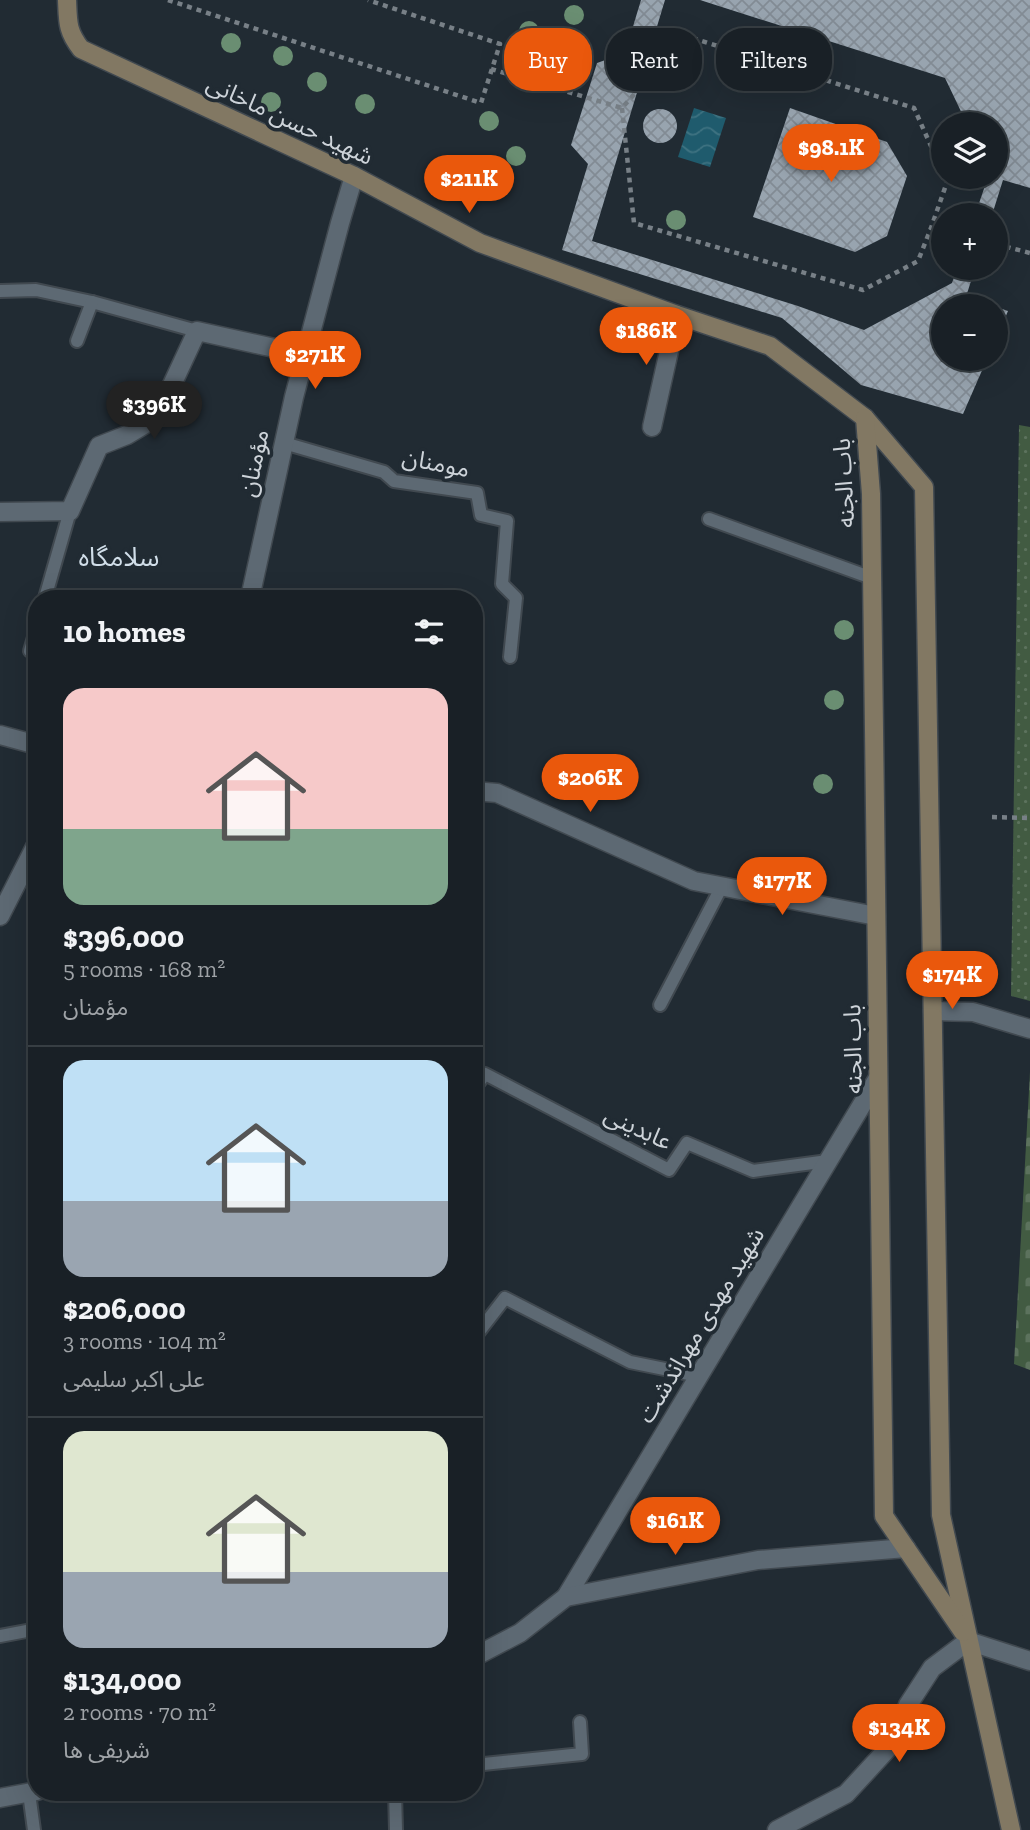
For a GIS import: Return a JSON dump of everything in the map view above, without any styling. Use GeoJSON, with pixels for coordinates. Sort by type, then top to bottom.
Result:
{"type":"FeatureCollection","features":[{"type":"Feature","properties":{"kind":"street","name":"شهید حسن ماخانی"},"geometry":{"type":"LineString","coordinates":[[67,0],[68,27],[81,49],[354,176],[480,243],[770,346],[865,418]]}},
{"type":"Feature","properties":{"kind":"street","name":"مؤمنان"},"geometry":{"type":"LineString","coordinates":[[252,590],[293,397],[354,176]]}},
{"type":"Feature","properties":{"kind":"street"},"geometry":{"type":"LineString","coordinates":[[652,427],[677,315]]}},
{"type":"Feature","properties":{"kind":"street"},"geometry":{"type":"LineString","coordinates":[[0,512],[70,511],[99,446],[127,435],[157,416],[197,331],[306,355]]}},
{"type":"Feature","properties":{"kind":"street","name":"باب الجنه"},"geometry":{"type":"LineString","coordinates":[[865,418],[871,494],[884,1516],[968,1641]]}},
{"type":"Feature","properties":{"kind":"street","name":"باب الجنه"},"geometry":{"type":"LineString","coordinates":[[865,418],[924,487],[941,1515],[1011,1830]]}},
{"type":"Feature","properties":{"kind":"street"},"geometry":{"type":"LineString","coordinates":[[0,735],[28,743]]}},
{"type":"Feature","properties":{"kind":"street"},"geometry":{"type":"LineString","coordinates":[[483,792],[497,793],[694,881],[876,916]]}},
{"type":"Feature","properties":{"kind":"street"},"geometry":{"type":"LineString","coordinates":[[0,916],[28,876]]}},
{"type":"Feature","properties":{"kind":"street"},"geometry":{"type":"LineString","coordinates":[[933,1011],[973,1012],[1030,1030]]}},
{"type":"Feature","properties":{"kind":"street","name":"شهید مهدی مهراندشت"},"geometry":{"type":"LineString","coordinates":[[483,1652],[520,1633],[566,1597],[878,1079]]}},
{"type":"Feature","properties":{"kind":"street","name":"شهید مهدی مهراندشت"},"geometry":{"type":"LineString","coordinates":[[566,1597],[758,1560],[906,1548]]}},
{"type":"Feature","properties":{"kind":"street"},"geometry":{"type":"LineString","coordinates":[[777,1830],[846,1794],[893,1743],[908,1705],[932,1668],[968,1641],[1030,1661]]}},
{"type":"Feature","properties":{"kind":"street"},"geometry":{"type":"LineString","coordinates":[[0,1798],[28,1793]]}},
{"type":"Feature","properties":{"kind":"lane"},"geometry":{"type":"LineString","coordinates":[[0,291],[36,290],[92,302],[197,331]]}},
{"type":"Feature","properties":{"kind":"lane"},"geometry":{"type":"LineString","coordinates":[[77,341],[92,302]]}},
{"type":"Feature","properties":{"kind":"lane","name":"مومنان"},"geometry":{"type":"LineString","coordinates":[[284,443],[384,472],[394,481],[477,493],[481,514],[508,521],[502,584],[516,598],[510,657]]}},
{"type":"Feature","properties":{"kind":"lane"},"geometry":{"type":"LineString","coordinates":[[47,590],[70,511]]}},
{"type":"Feature","properties":{"kind":"lane"},"geometry":{"type":"LineString","coordinates":[[709,519],[872,579]]}},
{"type":"Feature","properties":{"kind":"lane"},"geometry":{"type":"LineString","coordinates":[[660,1005],[722,886]]}},
{"type":"Feature","properties":{"kind":"lane","name":"عابدینی"},"geometry":{"type":"LineString","coordinates":[[483,1077],[485,1074],[669,1170],[687,1143],[752,1171],[828,1161]]}},
{"type":"Feature","properties":{"kind":"lane"},"geometry":{"type":"LineString","coordinates":[[483,1326],[505,1298],[630,1362],[699,1376]]}},
{"type":"Feature","properties":{"kind":"lane"},"geometry":{"type":"LineString","coordinates":[[0,1636],[28,1631]]}},
{"type":"Feature","properties":{"kind":"lane"},"geometry":{"type":"LineString","coordinates":[[483,1764],[582,1754],[580,1723]]}},
{"type":"Feature","properties":{"kind":"lane"},"geometry":{"type":"LineString","coordinates":[[33,1801],[34,1830]]}},
{"type":"Feature","properties":{"kind":"lane"},"geometry":{"type":"LineString","coordinates":[[395,1801],[396,1830]]}},
{"type":"Feature","properties":{"kind":"path"},"geometry":{"type":"LineString","coordinates":[[169,0],[481,103],[500,44],[368,0]]}},
{"type":"Feature","properties":{"kind":"path"},"geometry":{"type":"LineString","coordinates":[[931,146],[914,108],[686,36],[622,108],[634,223],[863,290],[918,261],[931,230]]}},
{"type":"Feature","properties":{"kind":"path"},"geometry":{"type":"LineString","coordinates":[[491,69],[622,108]]}},
{"type":"Feature","properties":{"kind":"path"},"geometry":{"type":"LineString","coordinates":[[1008,247],[1030,253]]}},
{"type":"Feature","properties":{"kind":"path"},"geometry":{"type":"LineString","coordinates":[[992,817],[1030,818]]}},
{"type":"Feature","properties":{"kind":"green space"},"geometry":{"type":"Polygon","coordinates":[[[1019,425],[1030,427],[1030,1001],[1011,996],[1019,425]]]}},
{"type":"Feature","properties":{"kind":"green space"},"geometry":{"type":"Polygon","coordinates":[[[1030,1072],[1030,1370],[1014,1364],[1030,1072]]]}},
{"type":"Feature","properties":{"kind":"water"},"geometry":{"type":"Polygon","coordinates":[[[694,108],[726,118],[710,167],[678,157],[694,108]]]}},
{"type":"Feature","properties":{"kind":"building"},"geometry":{"type":"Polygon","coordinates":[[[641,0],[665,0],[657,28],[633,28],[641,0]]]}},
{"type":"Feature","properties":{"kind":"building"},"geometry":{"type":"Polygon","coordinates":[[[700,0],[1030,0],[1030,188],[1008,181],[1008,112],[961,112],[945,78],[832,42],[832,28],[788,28],[700,0]]]}},
{"type":"Feature","properties":{"kind":"building"},"geometry":{"type":"Polygon","coordinates":[[[606,60],[606,91],[637,91],[592,241],[798,306],[864,330],[931,294],[931,371],[982,371],[963,414],[861,385],[782,318],[562,250],[588,164],[571,145],[588,91],[592,91],[592,79],[597,63],[606,60]]]}},
{"type":"Feature","properties":{"kind":"building"},"geometry":{"type":"Polygon","coordinates":[[[790,108],[887,142],[907,176],[887,236],[855,252],[753,217],[790,108]]]}},
{"type":"Feature","properties":{"kind":"building"},"geometry":{"type":"Polygon","coordinates":[[[660,109],[672,114],[677,126],[672,138],[660,143],[648,138],[643,126],[648,114],[660,109]]]}},
{"type":"Feature","properties":{"kind":"building"},"geometry":{"type":"Polygon","coordinates":[[[984,189],[1000,189],[996,203],[979,203],[984,189]]]}},
{"type":"Feature","properties":{"kind":"building"},"geometry":{"type":"Polygon","coordinates":[[[953,280],[971,280],[967,294],[931,294],[953,280]]]}},
{"type":"Feature","properties":{"kind":"district","name":"سلامگاه"},"geometry":{"type":"Point","coordinates":[119,557]}}]}
